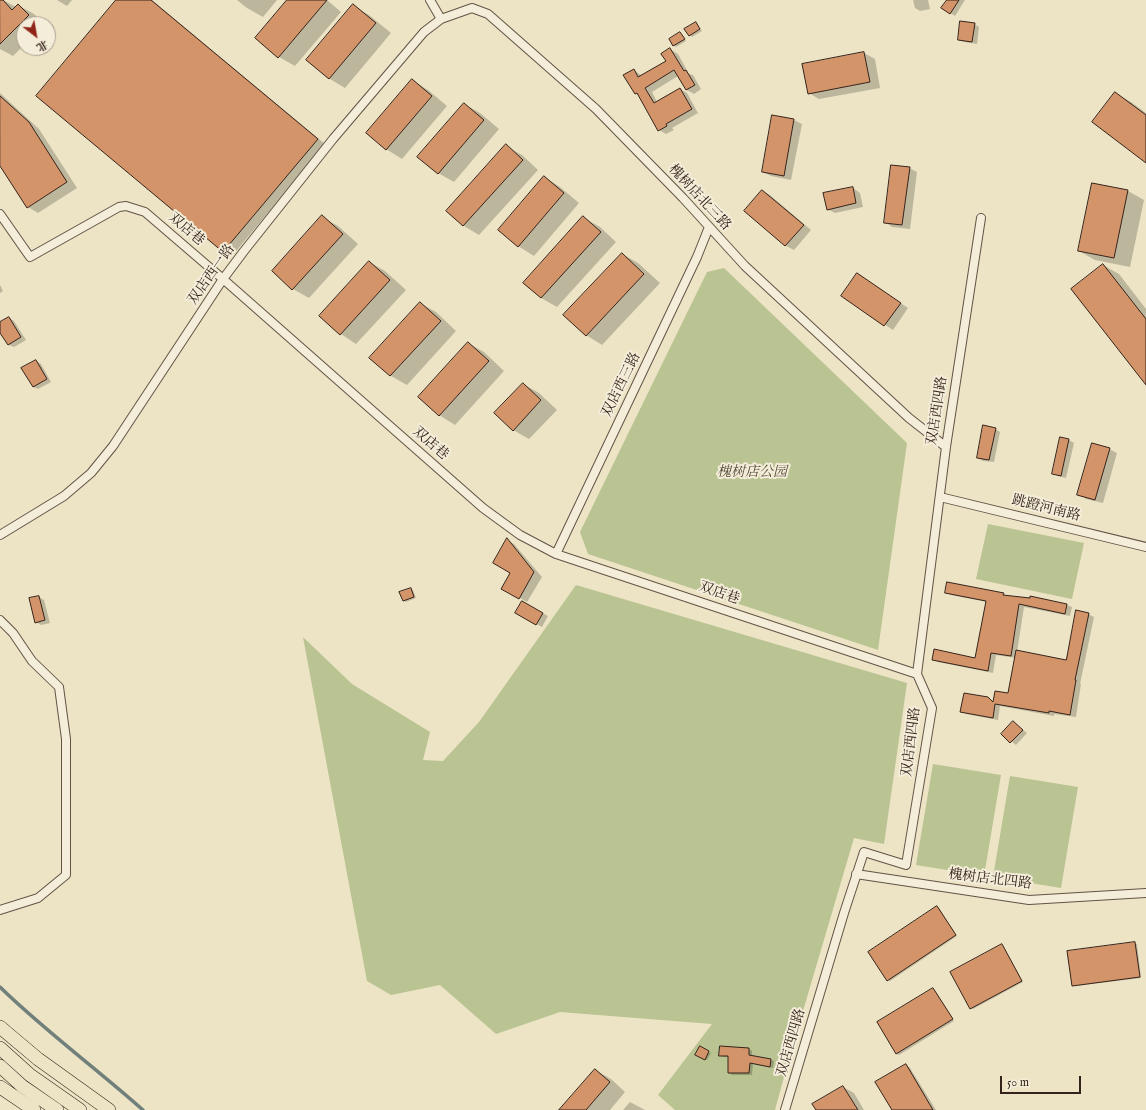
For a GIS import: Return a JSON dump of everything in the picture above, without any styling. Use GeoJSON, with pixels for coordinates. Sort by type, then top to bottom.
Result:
{"type":"FeatureCollection","features":[{"type":"Feature","properties":{"kind":"main road"},"geometry":{"type":"LineString","coordinates":[[0,1027],[38,1059],[109,1110]]}},
{"type":"Feature","properties":{"kind":"main road"},"geometry":{"type":"LineString","coordinates":[[0,1048],[30,1075],[80,1110]]}},
{"type":"Feature","properties":{"kind":"main road"},"geometry":{"type":"LineString","coordinates":[[0,1066],[22,1086],[57,1110]]}},
{"type":"Feature","properties":{"kind":"main road"},"geometry":{"type":"LineString","coordinates":[[0,1086],[34,1110]]}},
{"type":"Feature","properties":{"kind":"street"},"geometry":{"type":"LineString","coordinates":[[430,0],[441,19]]}},
{"type":"Feature","properties":{"kind":"street","name":"槐树店北三路"},"geometry":{"type":"LineString","coordinates":[[441,19],[472,8],[488,14],[596,109],[683,198],[745,266],[909,418],[946,447]]}},
{"type":"Feature","properties":{"kind":"street","name":"双店西一路"},"geometry":{"type":"LineString","coordinates":[[0,535],[64,496],[91,473],[113,446],[223,279],[244,251],[333,138],[424,32],[441,19]]}},
{"type":"Feature","properties":{"kind":"street","name":"双店巷"},"geometry":{"type":"LineString","coordinates":[[0,214],[30,257],[119,208],[126,206],[145,212],[483,508],[520,535],[556,554],[917,674]]}},
{"type":"Feature","properties":{"kind":"street","name":"双店西四路"},"geometry":{"type":"LineString","coordinates":[[785,1110],[856,874],[864,852],[906,865],[932,708],[917,674],[946,447],[981,218]]}},
{"type":"Feature","properties":{"kind":"street","name":"双店西三路"},"geometry":{"type":"LineString","coordinates":[[556,554],[697,257],[709,227]]}},
{"type":"Feature","properties":{"kind":"street","name":"跳蹬河南路"},"geometry":{"type":"LineString","coordinates":[[940,497],[1146,547]]}},
{"type":"Feature","properties":{"kind":"street"},"geometry":{"type":"LineString","coordinates":[[0,620],[13,633],[32,661],[59,687],[66,739],[66,875],[38,898],[0,910]]}},
{"type":"Feature","properties":{"kind":"street","name":"槐树店北四路"},"geometry":{"type":"LineString","coordinates":[[856,874],[1029,900],[1146,893]]}},
{"type":"Feature","properties":{"kind":"green space","name":"槐树店公园"},"geometry":{"type":"Polygon","coordinates":[[[724,268],[907,443],[878,650],[588,554],[580,532],[707,272],[724,268]]]}},
{"type":"Feature","properties":{"kind":"green space"},"geometry":{"type":"Polygon","coordinates":[[[988,524],[1084,543],[1072,599],[976,579],[988,524]]]}},
{"type":"Feature","properties":{"kind":"green space"},"geometry":{"type":"Polygon","coordinates":[[[576,585],[907,683],[884,844],[854,838],[775,1110],[675,1110],[658,1095],[712,1024],[560,1012],[496,1034],[440,985],[391,995],[367,981],[303,637],[352,684],[430,732],[423,760],[443,761],[479,722],[576,585]]]}},
{"type":"Feature","properties":{"kind":"green space"},"geometry":{"type":"Polygon","coordinates":[[[933,764],[1001,775],[984,876],[916,865],[933,764]]]}},
{"type":"Feature","properties":{"kind":"green space"},"geometry":{"type":"Polygon","coordinates":[[[1010,776],[1078,787],[1061,888],[993,877],[1010,776]]]}},
{"type":"Feature","properties":{"kind":"building"},"geometry":{"type":"Polygon","coordinates":[[[0,0],[3,0],[12,10],[18,4],[29,15],[16,16],[16,28],[0,44],[0,0]]]}},
{"type":"Feature","properties":{"kind":"building"},"geometry":{"type":"Polygon","coordinates":[[[116,0],[151,0],[318,139],[223,252],[36,96],[116,0]]]}},
{"type":"Feature","properties":{"kind":"building"},"geometry":{"type":"Polygon","coordinates":[[[287,0],[327,0],[278,58],[255,38],[287,0]]]}},
{"type":"Feature","properties":{"kind":"building"},"geometry":{"type":"Polygon","coordinates":[[[947,0],[959,0],[950,14],[941,8],[947,0]]]}},
{"type":"Feature","properties":{"kind":"building"},"geometry":{"type":"Polygon","coordinates":[[[353,4],[376,23],[329,79],[306,60],[353,4]]]}},
{"type":"Feature","properties":{"kind":"building"},"geometry":{"type":"Polygon","coordinates":[[[960,21],[975,23],[972,42],[958,40],[960,21]]]}},
{"type":"Feature","properties":{"kind":"building"},"geometry":{"type":"Polygon","coordinates":[[[696,22],[700,29],[689,36],[684,29],[696,22]]]}},
{"type":"Feature","properties":{"kind":"building"},"geometry":{"type":"Polygon","coordinates":[[[680,32],[685,39],[673,46],[669,39],[680,32]]]}},
{"type":"Feature","properties":{"kind":"building"},"geometry":{"type":"Polygon","coordinates":[[[670,48],[684,71],[686,70],[695,85],[686,90],[674,70],[645,88],[654,103],[680,88],[692,109],[666,124],[667,126],[658,131],[637,93],[635,94],[623,75],[634,69],[638,77],[666,61],[661,54],[670,48]]]}},
{"type":"Feature","properties":{"kind":"building"},"geometry":{"type":"Polygon","coordinates":[[[864,52],[870,82],[808,94],[802,64],[864,52]]]}},
{"type":"Feature","properties":{"kind":"building"},"geometry":{"type":"Polygon","coordinates":[[[412,79],[432,96],[386,150],[366,133],[412,79]]]}},
{"type":"Feature","properties":{"kind":"building"},"geometry":{"type":"Polygon","coordinates":[[[1115,92],[1146,115],[1146,163],[1092,122],[1115,92]]]}},
{"type":"Feature","properties":{"kind":"building"},"geometry":{"type":"Polygon","coordinates":[[[0,96],[29,122],[67,182],[27,208],[0,166],[0,96]]]}},
{"type":"Feature","properties":{"kind":"building"},"geometry":{"type":"Polygon","coordinates":[[[464,103],[484,120],[438,174],[417,157],[464,103]]]}},
{"type":"Feature","properties":{"kind":"building"},"geometry":{"type":"Polygon","coordinates":[[[772,115],[794,119],[784,176],[762,172],[772,115]]]}},
{"type":"Feature","properties":{"kind":"building"},"geometry":{"type":"Polygon","coordinates":[[[506,144],[523,160],[463,226],[446,211],[506,144]]]}},
{"type":"Feature","properties":{"kind":"building"},"geometry":{"type":"Polygon","coordinates":[[[891,165],[910,167],[902,225],[884,223],[891,165]]]}},
{"type":"Feature","properties":{"kind":"building"},"geometry":{"type":"Polygon","coordinates":[[[544,176],[564,193],[518,247],[498,230],[544,176]]]}},
{"type":"Feature","properties":{"kind":"building"},"geometry":{"type":"Polygon","coordinates":[[[1092,183],[1128,190],[1114,258],[1078,251],[1092,183]]]}},
{"type":"Feature","properties":{"kind":"building"},"geometry":{"type":"Polygon","coordinates":[[[853,187],[856,203],[827,210],[823,193],[853,187]]]}},
{"type":"Feature","properties":{"kind":"building"},"geometry":{"type":"Polygon","coordinates":[[[762,190],[804,225],[785,246],[744,211],[762,190]]]}},
{"type":"Feature","properties":{"kind":"building"},"geometry":{"type":"Polygon","coordinates":[[[322,215],[343,234],[292,290],[272,271],[322,215]]]}},
{"type":"Feature","properties":{"kind":"building"},"geometry":{"type":"Polygon","coordinates":[[[583,216],[601,232],[541,298],[523,283],[583,216]]]}},
{"type":"Feature","properties":{"kind":"building"},"geometry":{"type":"Polygon","coordinates":[[[622,253],[644,274],[586,336],[563,315],[622,253]]]}},
{"type":"Feature","properties":{"kind":"building"},"geometry":{"type":"Polygon","coordinates":[[[369,261],[390,280],[340,335],[319,316],[369,261]]]}},
{"type":"Feature","properties":{"kind":"building"},"geometry":{"type":"Polygon","coordinates":[[[1103,264],[1146,319],[1146,385],[1071,289],[1103,264]]]}},
{"type":"Feature","properties":{"kind":"building"},"geometry":{"type":"Polygon","coordinates":[[[857,273],[901,303],[884,326],[841,296],[857,273]]]}},
{"type":"Feature","properties":{"kind":"building"},"geometry":{"type":"Polygon","coordinates":[[[420,302],[441,321],[390,376],[369,358],[420,302]]]}},
{"type":"Feature","properties":{"kind":"building"},"geometry":{"type":"Polygon","coordinates":[[[9,317],[21,337],[8,345],[0,333],[0,322],[9,317]]]}},
{"type":"Feature","properties":{"kind":"building"},"geometry":{"type":"Polygon","coordinates":[[[468,342],[489,361],[439,416],[418,397],[468,342]]]}},
{"type":"Feature","properties":{"kind":"building"},"geometry":{"type":"Polygon","coordinates":[[[36,360],[47,379],[33,387],[21,368],[36,360]]]}},
{"type":"Feature","properties":{"kind":"building"},"geometry":{"type":"Polygon","coordinates":[[[523,383],[541,400],[513,431],[494,413],[523,383]]]}},
{"type":"Feature","properties":{"kind":"building"},"geometry":{"type":"Polygon","coordinates":[[[983,425],[996,428],[989,460],[977,458],[983,425]]]}},
{"type":"Feature","properties":{"kind":"building"},"geometry":{"type":"Polygon","coordinates":[[[1060,437],[1069,439],[1061,476],[1052,474],[1060,437]]]}},
{"type":"Feature","properties":{"kind":"building"},"geometry":{"type":"Polygon","coordinates":[[[1092,443],[1110,448],[1095,500],[1077,495],[1092,443]]]}},
{"type":"Feature","properties":{"kind":"building"},"geometry":{"type":"Polygon","coordinates":[[[507,538],[534,572],[519,599],[501,589],[510,573],[493,563],[507,538]]]}},
{"type":"Feature","properties":{"kind":"building"},"geometry":{"type":"Polygon","coordinates":[[[947,582],[1004,593],[1003,595],[1030,598],[1030,596],[1067,604],[1065,614],[1019,604],[1011,656],[991,653],[988,671],[932,660],[934,649],[975,658],[986,601],[945,593],[947,582]]]}},
{"type":"Feature","properties":{"kind":"building"},"geometry":{"type":"Polygon","coordinates":[[[411,588],[414,597],[403,601],[399,592],[411,588]]]}},
{"type":"Feature","properties":{"kind":"building"},"geometry":{"type":"Polygon","coordinates":[[[39,596],[45,620],[35,623],[29,598],[39,596]]]}},
{"type":"Feature","properties":{"kind":"building"},"geometry":{"type":"Polygon","coordinates":[[[522,601],[543,613],[536,625],[515,613],[522,601]]]}},
{"type":"Feature","properties":{"kind":"building"},"geometry":{"type":"Polygon","coordinates":[[[1076,610],[1089,613],[1075,680],[1070,715],[995,704],[993,718],[960,712],[964,693],[988,697],[993,702],[995,691],[1008,693],[1016,650],[1066,660],[1076,610]]]}},
{"type":"Feature","properties":{"kind":"building"},"geometry":{"type":"Polygon","coordinates":[[[1013,721],[1023,730],[1010,743],[1001,734],[1013,721]]]}},
{"type":"Feature","properties":{"kind":"building"},"geometry":{"type":"Polygon","coordinates":[[[937,906],[956,935],[887,981],[868,952],[937,906]]]}},
{"type":"Feature","properties":{"kind":"building"},"geometry":{"type":"Polygon","coordinates":[[[1135,942],[1140,977],[1072,986],[1067,951],[1135,942]]]}},
{"type":"Feature","properties":{"kind":"building"},"geometry":{"type":"Polygon","coordinates":[[[1002,944],[1022,981],[970,1009],[950,972],[1002,944]]]}},
{"type":"Feature","properties":{"kind":"building"},"geometry":{"type":"Polygon","coordinates":[[[933,988],[953,1019],[896,1054],[877,1022],[933,988]]]}},
{"type":"Feature","properties":{"kind":"building"},"geometry":{"type":"Polygon","coordinates":[[[700,1046],[709,1051],[705,1060],[695,1055],[700,1046]]]}},
{"type":"Feature","properties":{"kind":"building"},"geometry":{"type":"Polygon","coordinates":[[[720,1046],[749,1048],[749,1055],[771,1059],[770,1067],[750,1063],[749,1073],[728,1073],[728,1056],[719,1056],[720,1046]]]}},
{"type":"Feature","properties":{"kind":"building"},"geometry":{"type":"Polygon","coordinates":[[[906,1064],[933,1110],[892,1110],[875,1082],[906,1064]]]}},
{"type":"Feature","properties":{"kind":"building"},"geometry":{"type":"Polygon","coordinates":[[[595,1069],[610,1082],[586,1110],[559,1110],[595,1069]]]}},
{"type":"Feature","properties":{"kind":"building"},"geometry":{"type":"Polygon","coordinates":[[[843,1086],[858,1110],[816,1110],[812,1104],[843,1086]]]}},
{"type":"Feature","properties":{"kind":"waterway"},"geometry":{"type":"LineString","coordinates":[[0,987],[35,1019],[143,1110]]}}]}
